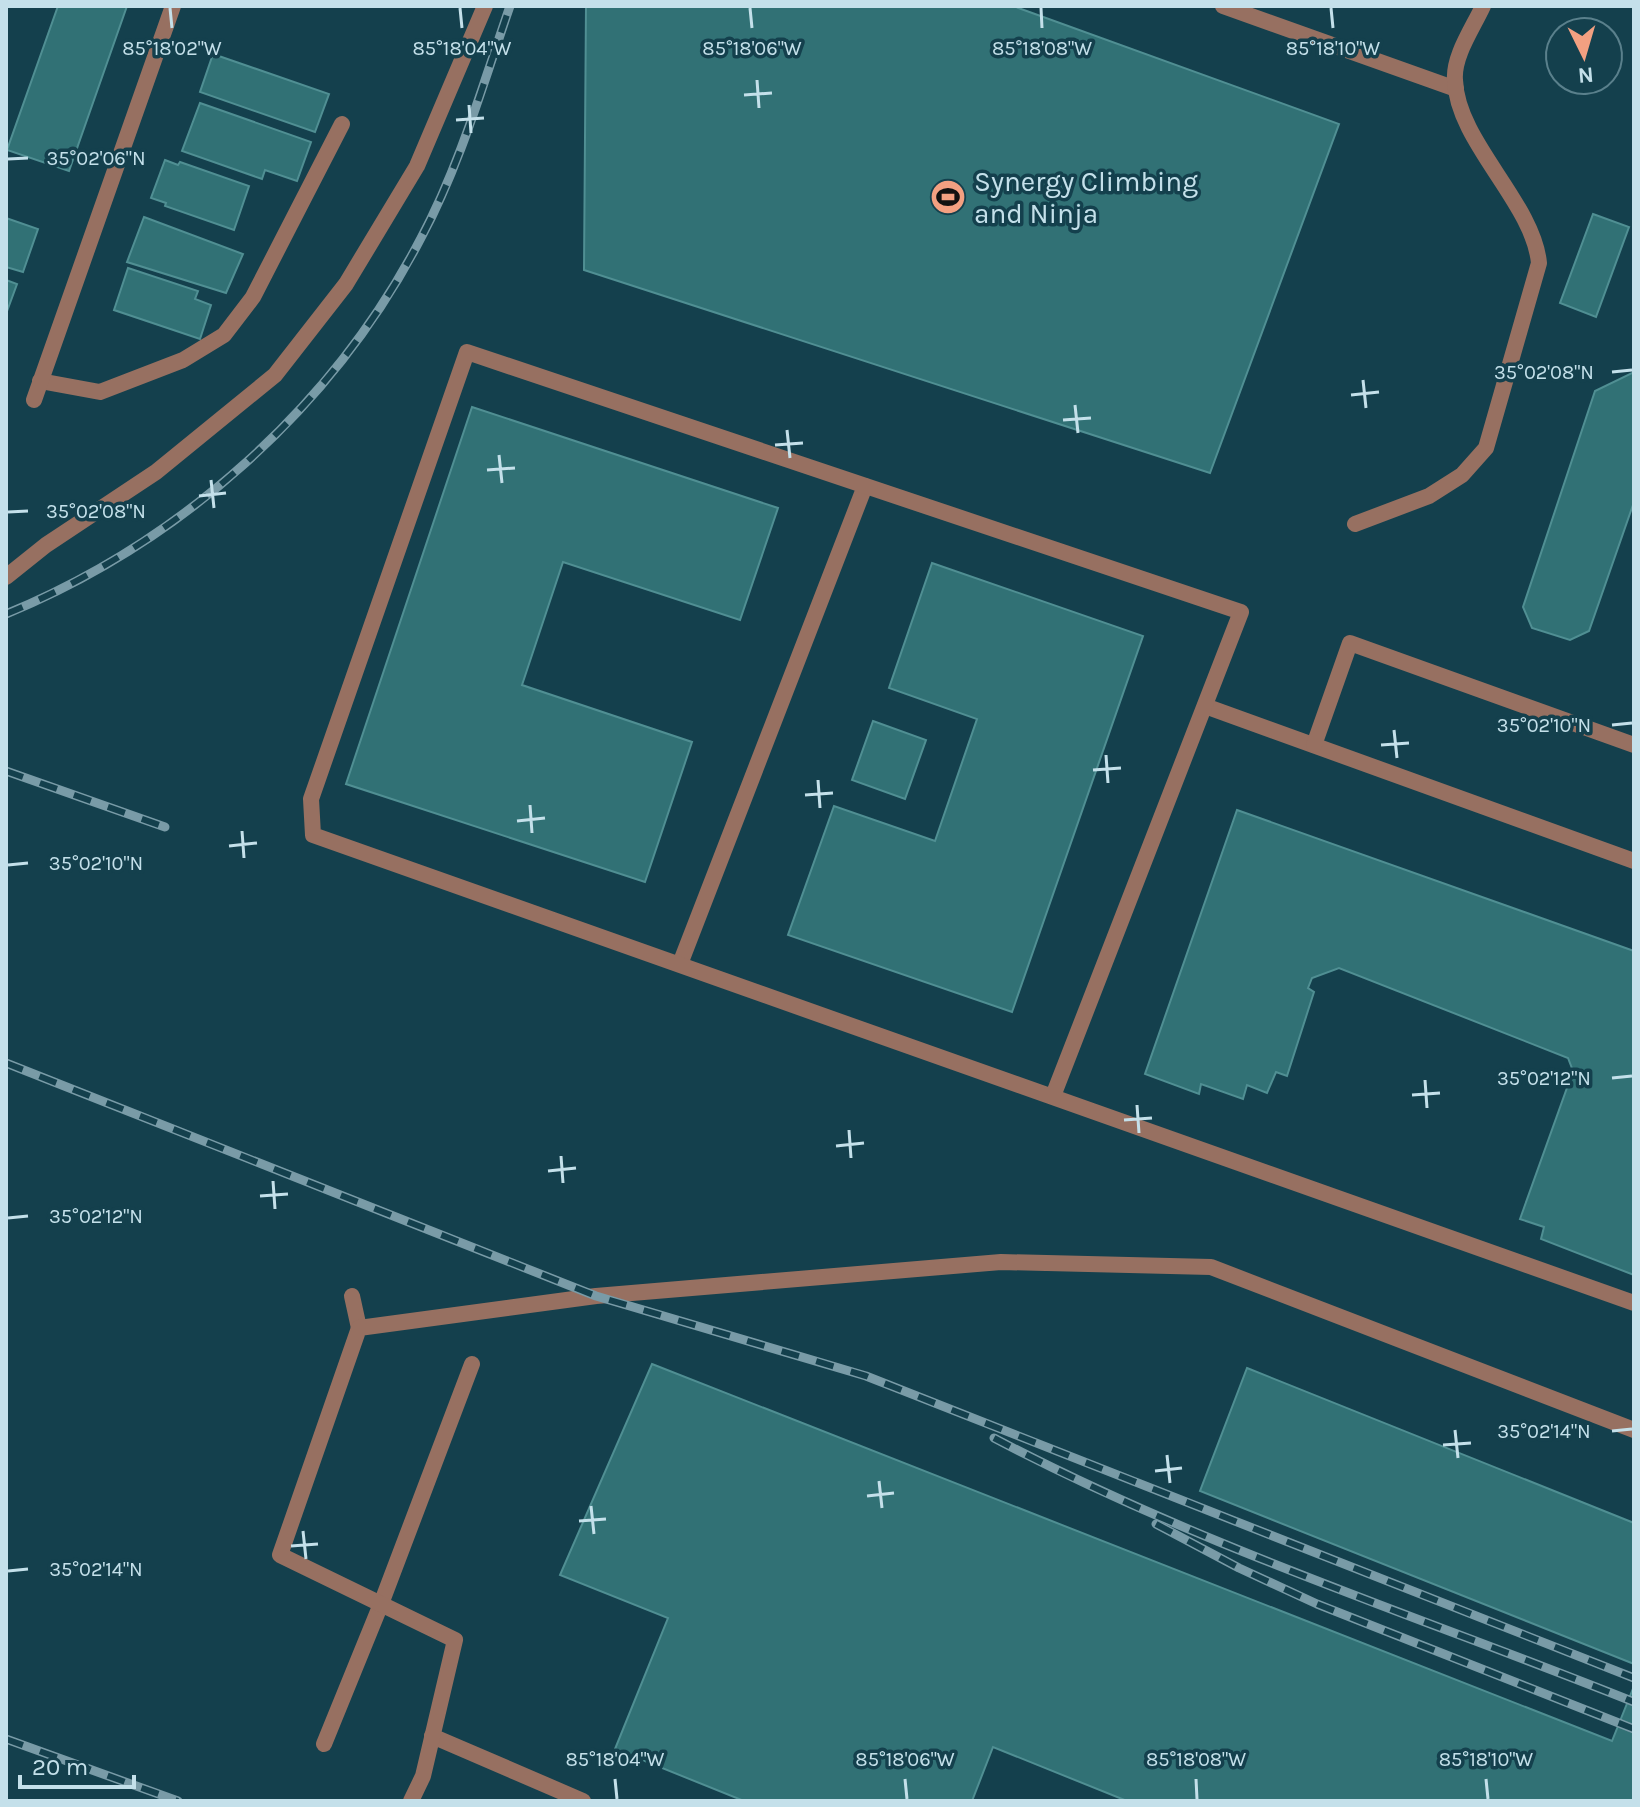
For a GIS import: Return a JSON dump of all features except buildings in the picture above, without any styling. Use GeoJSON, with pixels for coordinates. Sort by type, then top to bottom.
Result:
{"type":"FeatureCollection","features":[{"type":"Feature","properties":{"kind":"street"},"geometry":{"type":"LineString","coordinates":[[34,400],[173,6]]}},
{"type":"Feature","properties":{"kind":"street"},"geometry":{"type":"LineString","coordinates":[[6,577],[46,545],[156,472],[275,375],[346,284],[417,166],[485,6]]}},
{"type":"Feature","properties":{"kind":"street"},"geometry":{"type":"LineString","coordinates":[[1223,6],[1456,89]]}},
{"type":"Feature","properties":{"kind":"street"},"geometry":{"type":"LineString","coordinates":[[1355,524],[1429,496],[1462,475],[1486,448],[1539,263],[1537,247],[1473,134],[1456,89],[1457,63],[1483,6]]}},
{"type":"Feature","properties":{"kind":"street"},"geometry":{"type":"LineString","coordinates":[[40,381],[100,392],[183,360],[224,335],[253,297],[342,124]]}},
{"type":"Feature","properties":{"kind":"street"},"geometry":{"type":"LineString","coordinates":[[1053,1096],[1241,612],[467,352],[311,799],[313,835],[1634,1303]]}},
{"type":"Feature","properties":{"kind":"street"},"geometry":{"type":"LineString","coordinates":[[680,964],[865,486]]}},
{"type":"Feature","properties":{"kind":"street"},"geometry":{"type":"LineString","coordinates":[[1314,745],[1350,643],[1634,745]]}},
{"type":"Feature","properties":{"kind":"street"},"geometry":{"type":"LineString","coordinates":[[1205,706],[1634,861]]}},
{"type":"Feature","properties":{"kind":"street"},"geometry":{"type":"LineString","coordinates":[[359,1328],[596,1296],[1001,1262],[1211,1267],[1634,1430]]}},
{"type":"Feature","properties":{"kind":"street"},"geometry":{"type":"LineString","coordinates":[[352,1296],[359,1328],[280,1555],[455,1640],[423,1776],[411,1801]]}},
{"type":"Feature","properties":{"kind":"street"},"geometry":{"type":"LineString","coordinates":[[324,1744],[472,1364]]}},
{"type":"Feature","properties":{"kind":"street"},"geometry":{"type":"LineString","coordinates":[[432,1736],[583,1801]]}},
{"type":"Feature","properties":{"kind":"railway"},"geometry":{"type":"LineString","coordinates":[[6,614],[70,584],[132,549],[191,508],[246,462],[297,412],[344,358],[385,300],[435,210],[470,124],[510,6]]}},
{"type":"Feature","properties":{"kind":"railway"},"geometry":{"type":"LineString","coordinates":[[6,771],[165,827]]}},
{"type":"Feature","properties":{"kind":"railway"},"geometry":{"type":"LineString","coordinates":[[6,1063],[596,1296],[866,1376],[1634,1678]]}},
{"type":"Feature","properties":{"kind":"railway"},"geometry":{"type":"LineString","coordinates":[[994,1438],[1071,1477],[1230,1546],[1634,1702]]}},
{"type":"Feature","properties":{"kind":"railway"},"geometry":{"type":"LineString","coordinates":[[1156,1524],[1239,1568],[1317,1604],[1634,1729]]}},
{"type":"Feature","properties":{"kind":"railway"},"geometry":{"type":"LineString","coordinates":[[6,1739],[178,1801]]}},
{"type":"Feature","properties":{"kind":"place","name":"Synergy Climbing and Ninja"},"geometry":{"type":"Point","coordinates":[948,197]}}]}
